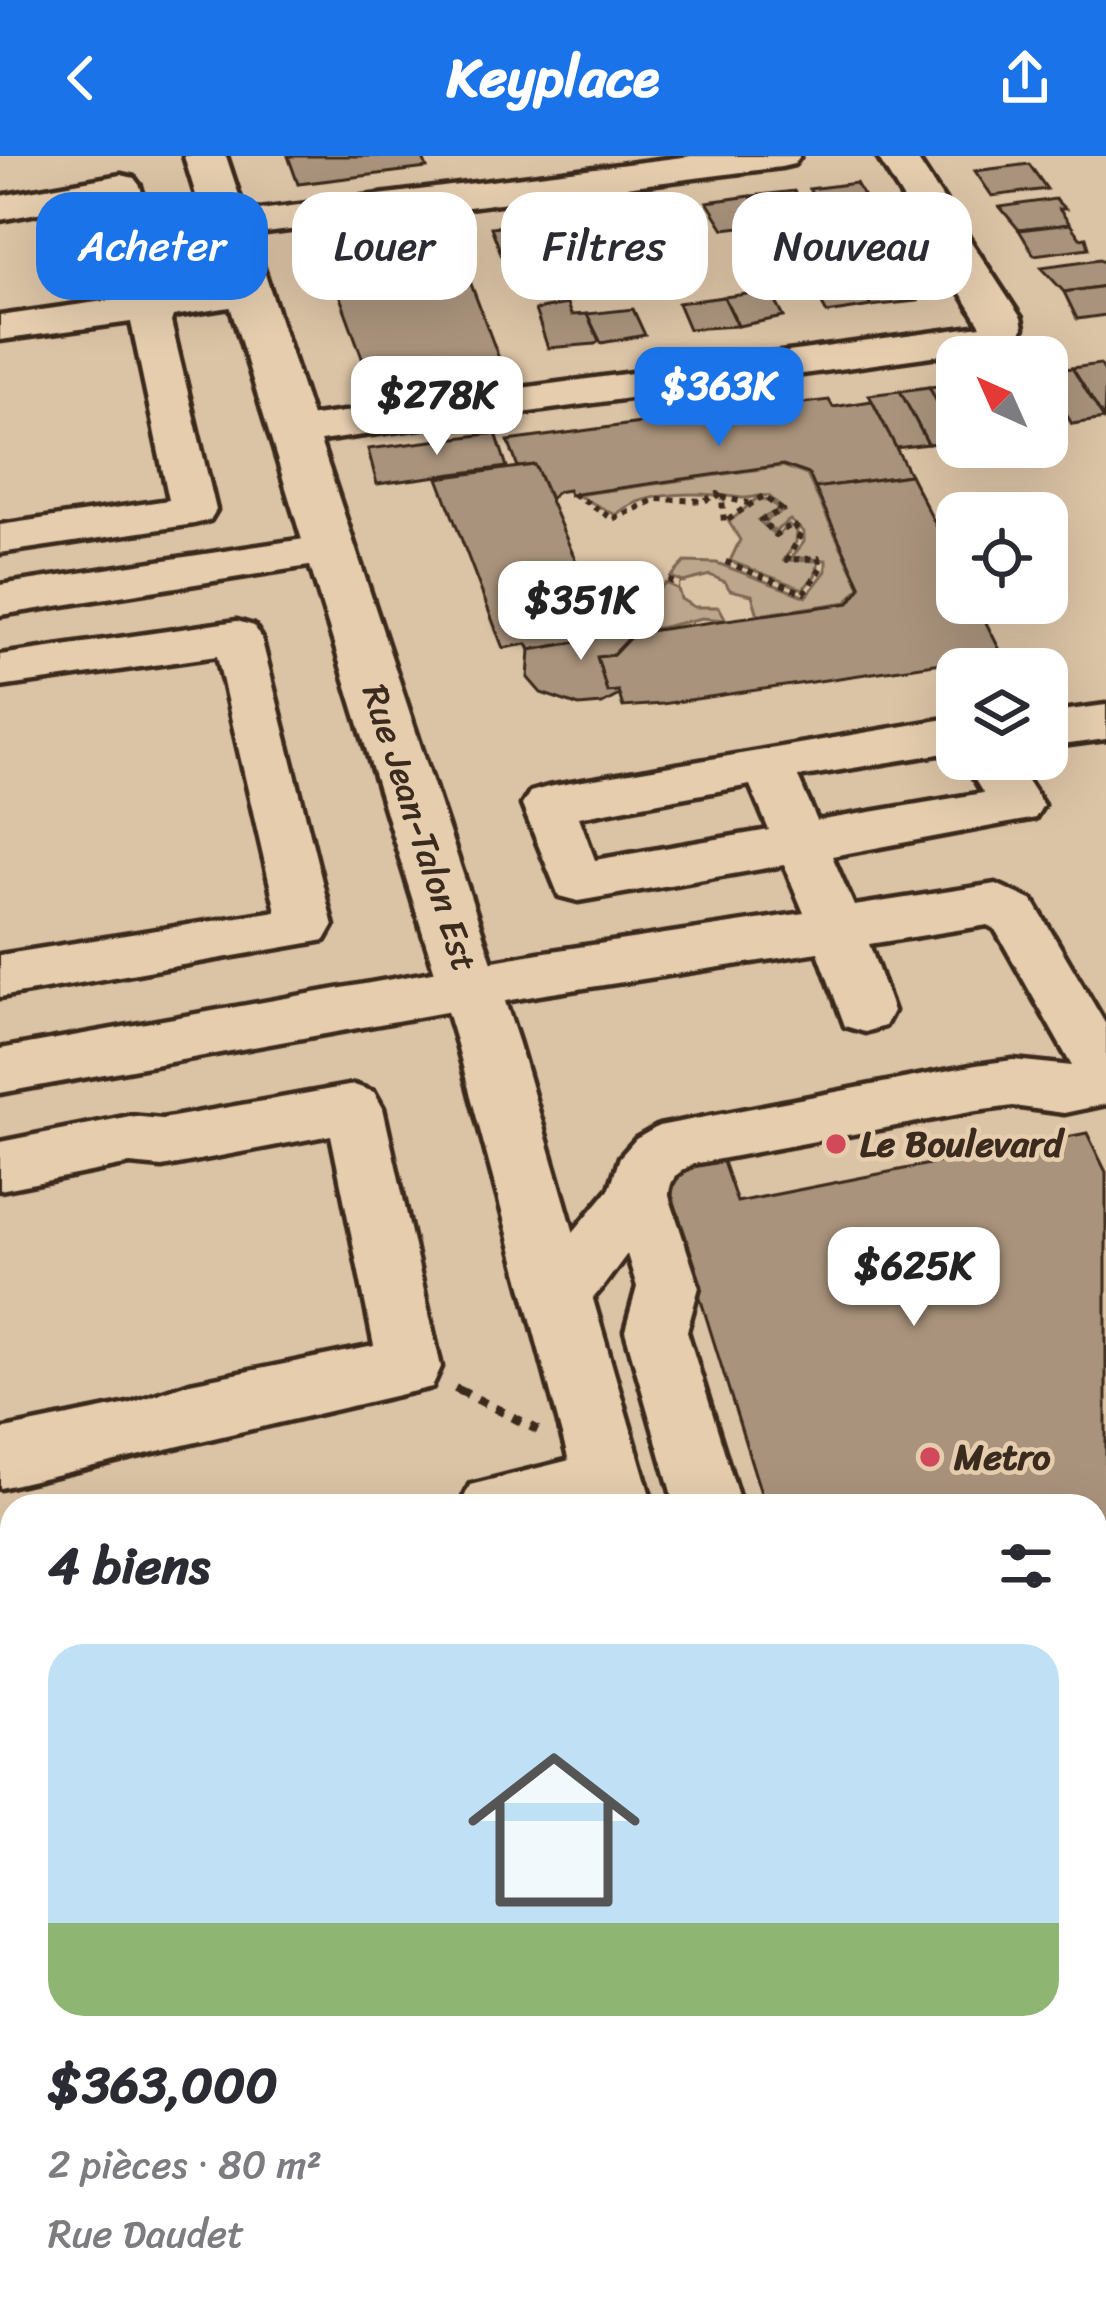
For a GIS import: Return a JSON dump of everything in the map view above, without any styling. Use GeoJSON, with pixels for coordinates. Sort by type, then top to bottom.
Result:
{"type":"FeatureCollection","features":[{"type":"Feature","properties":{"kind":"main road","name":"Rue Jean-Talon Est"},"geometry":{"type":"LineString","coordinates":[[205,156],[216,192]]}},
{"type":"Feature","properties":{"kind":"main road","name":"Rue Jean-Talon Est"},"geometry":{"type":"LineString","coordinates":[[251,300],[470,986],[614,1493]]}},
{"type":"Feature","properties":{"kind":"street"},"geometry":{"type":"LineString","coordinates":[[268,221],[782,156]]}},
{"type":"Feature","properties":{"kind":"street"},"geometry":{"type":"LineString","coordinates":[[292,431],[977,342],[1000,333],[998,312],[896,156]]}},
{"type":"Feature","properties":{"kind":"street"},"geometry":{"type":"LineString","coordinates":[[0,208],[121,186],[155,306],[152,322],[194,510],[0,539]]}},
{"type":"Feature","properties":{"kind":"street"},"geometry":{"type":"LineString","coordinates":[[0,328],[195,300]]}},
{"type":"Feature","properties":{"kind":"street"},"geometry":{"type":"LineString","coordinates":[[0,599],[331,550]]}},
{"type":"Feature","properties":{"kind":"street"},"geometry":{"type":"LineString","coordinates":[[0,671],[237,638],[306,926],[0,976]]}},
{"type":"Feature","properties":{"kind":"street"},"geometry":{"type":"LineString","coordinates":[[1068,727],[1106,722]]}},
{"type":"Feature","properties":{"kind":"street"},"geometry":{"type":"LineString","coordinates":[[936,737],[548,805],[578,882],[1017,805],[1001,780]]}},
{"type":"Feature","properties":{"kind":"street"},"geometry":{"type":"LineString","coordinates":[[767,764],[837,928],[865,1011]]}},
{"type":"Feature","properties":{"kind":"street"},"geometry":{"type":"LineString","coordinates":[[0,1071],[470,986],[996,904],[1014,915],[1106,1078],[1064,1090],[994,1085],[680,1143],[657,1156],[641,1174],[639,1196],[668,1287],[656,1331],[704,1494]]}},
{"type":"Feature","properties":{"kind":"street"},"geometry":{"type":"LineString","coordinates":[[0,1166],[130,1140],[162,1143],[354,1108],[410,1366],[190,1412],[128,1432],[0,1459]]}},
{"type":"Feature","properties":{"kind":"street"},"geometry":{"type":"LineString","coordinates":[[560,1293],[639,1196]]}},
{"type":"Feature","properties":{"kind":"path"},"geometry":{"type":"LineString","coordinates":[[574,494],[613,519],[656,499],[721,497],[748,502]]}},
{"type":"Feature","properties":{"kind":"path"},"geometry":{"type":"LineString","coordinates":[[721,497],[724,522],[763,496],[780,506],[782,510],[760,523],[775,535],[788,524],[796,525],[801,538],[787,560],[823,561],[804,593],[721,560]]}},
{"type":"Feature","properties":{"kind":"path"},"geometry":{"type":"LineString","coordinates":[[668,580],[680,585]]}},
{"type":"Feature","properties":{"kind":"path"},"geometry":{"type":"LineString","coordinates":[[626,616],[641,599]]}},
{"type":"Feature","properties":{"kind":"path"},"geometry":{"type":"LineString","coordinates":[[438,1379],[539,1431]]}},
{"type":"Feature","properties":{"kind":"shaded area"},"geometry":{"type":"Polygon","coordinates":[[[783,466],[807,475],[860,587],[847,602],[758,615],[752,595],[730,590],[710,575],[683,582],[671,577],[685,562],[717,563],[806,597],[826,571],[826,560],[792,557],[804,542],[804,532],[790,520],[775,531],[765,525],[767,519],[784,511],[769,496],[660,496],[616,515],[577,495],[783,466]]]}},
{"type":"Feature","properties":{"kind":"shaded area"},"geometry":{"type":"Polygon","coordinates":[[[756,499],[771,501],[779,510],[758,520],[776,536],[789,525],[797,530],[796,542],[784,560],[819,561],[815,576],[803,589],[730,561],[740,540],[729,522],[756,499]]]}},
{"type":"Feature","properties":{"kind":"shaded area"},"geometry":{"type":"Polygon","coordinates":[[[665,583],[678,589],[681,599],[694,607],[719,607],[726,620],[702,618],[645,631],[633,617],[665,583]]]}},
{"type":"Feature","properties":{"kind":"building"},"geometry":{"type":"Polygon","coordinates":[[[288,156],[422,156],[427,168],[298,184],[288,156]]]}},
{"type":"Feature","properties":{"kind":"building"},"geometry":{"type":"Polygon","coordinates":[[[1029,164],[1047,189],[992,196],[975,171],[1029,164]]]}},
{"type":"Feature","properties":{"kind":"building"},"geometry":{"type":"Polygon","coordinates":[[[856,183],[861,192],[811,192],[856,183]]]}},
{"type":"Feature","properties":{"kind":"building"},"geometry":{"type":"Polygon","coordinates":[[[732,199],[732,228],[724,229],[708,202],[732,199]]]}},
{"type":"Feature","properties":{"kind":"building"},"geometry":{"type":"Polygon","coordinates":[[[1055,199],[1070,224],[1019,230],[1000,207],[1055,199]]]}},
{"type":"Feature","properties":{"kind":"building"},"geometry":{"type":"Polygon","coordinates":[[[1070,224],[1080,238],[1086,237],[1089,248],[1034,255],[1019,230],[1070,224]]]}},
{"type":"Feature","properties":{"kind":"building"},"geometry":{"type":"Polygon","coordinates":[[[501,226],[501,253],[491,227],[501,226]]]}},
{"type":"Feature","properties":{"kind":"building"},"geometry":{"type":"Polygon","coordinates":[[[1100,259],[1106,263],[1106,286],[1064,292],[1041,267],[1100,259]]]}},
{"type":"Feature","properties":{"kind":"building"},"geometry":{"type":"Polygon","coordinates":[[[1106,286],[1106,315],[1077,319],[1064,292],[1106,286]]]}},
{"type":"Feature","properties":{"kind":"building"},"geometry":{"type":"Polygon","coordinates":[[[724,297],[775,300],[784,317],[738,326],[724,297]]]}},
{"type":"Feature","properties":{"kind":"building"},"geometry":{"type":"Polygon","coordinates":[[[724,297],[738,326],[689,329],[678,303],[724,297]]]}},
{"type":"Feature","properties":{"kind":"building"},"geometry":{"type":"Polygon","coordinates":[[[341,300],[477,300],[500,361],[372,385],[341,300]]]}},
{"type":"Feature","properties":{"kind":"building"},"geometry":{"type":"Polygon","coordinates":[[[820,300],[868,300],[871,306],[827,313],[820,300]]]}},
{"type":"Feature","properties":{"kind":"building"},"geometry":{"type":"Polygon","coordinates":[[[868,300],[917,301],[871,306],[868,300]]]}},
{"type":"Feature","properties":{"kind":"building"},"geometry":{"type":"Polygon","coordinates":[[[567,304],[571,315],[587,314],[599,341],[548,348],[535,310],[567,304]]]}},
{"type":"Feature","properties":{"kind":"building"},"geometry":{"type":"Polygon","coordinates":[[[633,309],[645,335],[601,343],[587,314],[633,309]]]}},
{"type":"Feature","properties":{"kind":"building"},"geometry":{"type":"Polygon","coordinates":[[[1100,364],[1106,373],[1104,419],[1072,368],[1100,364]]]}},
{"type":"Feature","properties":{"kind":"building"},"geometry":{"type":"Polygon","coordinates":[[[1068,368],[1072,368],[1104,419],[1072,424],[1068,368]]]}},
{"type":"Feature","properties":{"kind":"building"},"geometry":{"type":"Polygon","coordinates":[[[929,387],[936,400],[936,443],[928,444],[900,391],[929,387]]]}},
{"type":"Feature","properties":{"kind":"building"},"geometry":{"type":"Polygon","coordinates":[[[900,391],[928,444],[896,448],[869,395],[900,391]]]}},
{"type":"Feature","properties":{"kind":"building"},"geometry":{"type":"Polygon","coordinates":[[[829,400],[833,407],[872,401],[910,475],[815,488],[809,474],[783,465],[570,495],[568,490],[550,499],[535,465],[518,467],[508,441],[685,417],[688,425],[732,420],[728,412],[829,400]]]}},
{"type":"Feature","properties":{"kind":"building"},"geometry":{"type":"Polygon","coordinates":[[[496,433],[507,467],[377,484],[368,449],[496,433]]]}},
{"type":"Feature","properties":{"kind":"building"},"geometry":{"type":"Polygon","coordinates":[[[535,465],[601,620],[582,641],[530,650],[527,644],[503,648],[438,478],[535,465]]]}},
{"type":"Feature","properties":{"kind":"building"},"geometry":{"type":"Polygon","coordinates":[[[910,475],[936,525],[936,624],[987,624],[999,648],[936,648],[936,664],[662,704],[623,707],[618,691],[607,692],[597,657],[613,655],[634,633],[849,603],[861,587],[815,488],[910,475]]]}},
{"type":"Feature","properties":{"kind":"building"},"geometry":{"type":"Polygon","coordinates":[[[598,613],[620,613],[637,622],[643,632],[634,633],[613,655],[597,657],[607,692],[618,691],[619,695],[602,704],[579,706],[541,693],[528,678],[530,650],[582,641],[601,620],[598,613]]]}},
{"type":"Feature","properties":{"kind":"building"},"geometry":{"type":"Polygon","coordinates":[[[1087,1133],[1106,1172],[1106,1494],[761,1494],[660,1169],[722,1159],[737,1202],[1087,1133]]]}},
{"type":"Feature","properties":{"kind":"place","name":"Le Boulevard"},"geometry":{"type":"Point","coordinates":[836,1144]}},
{"type":"Feature","properties":{"kind":"place","name":"Metro"},"geometry":{"type":"Point","coordinates":[930,1457]}}]}
